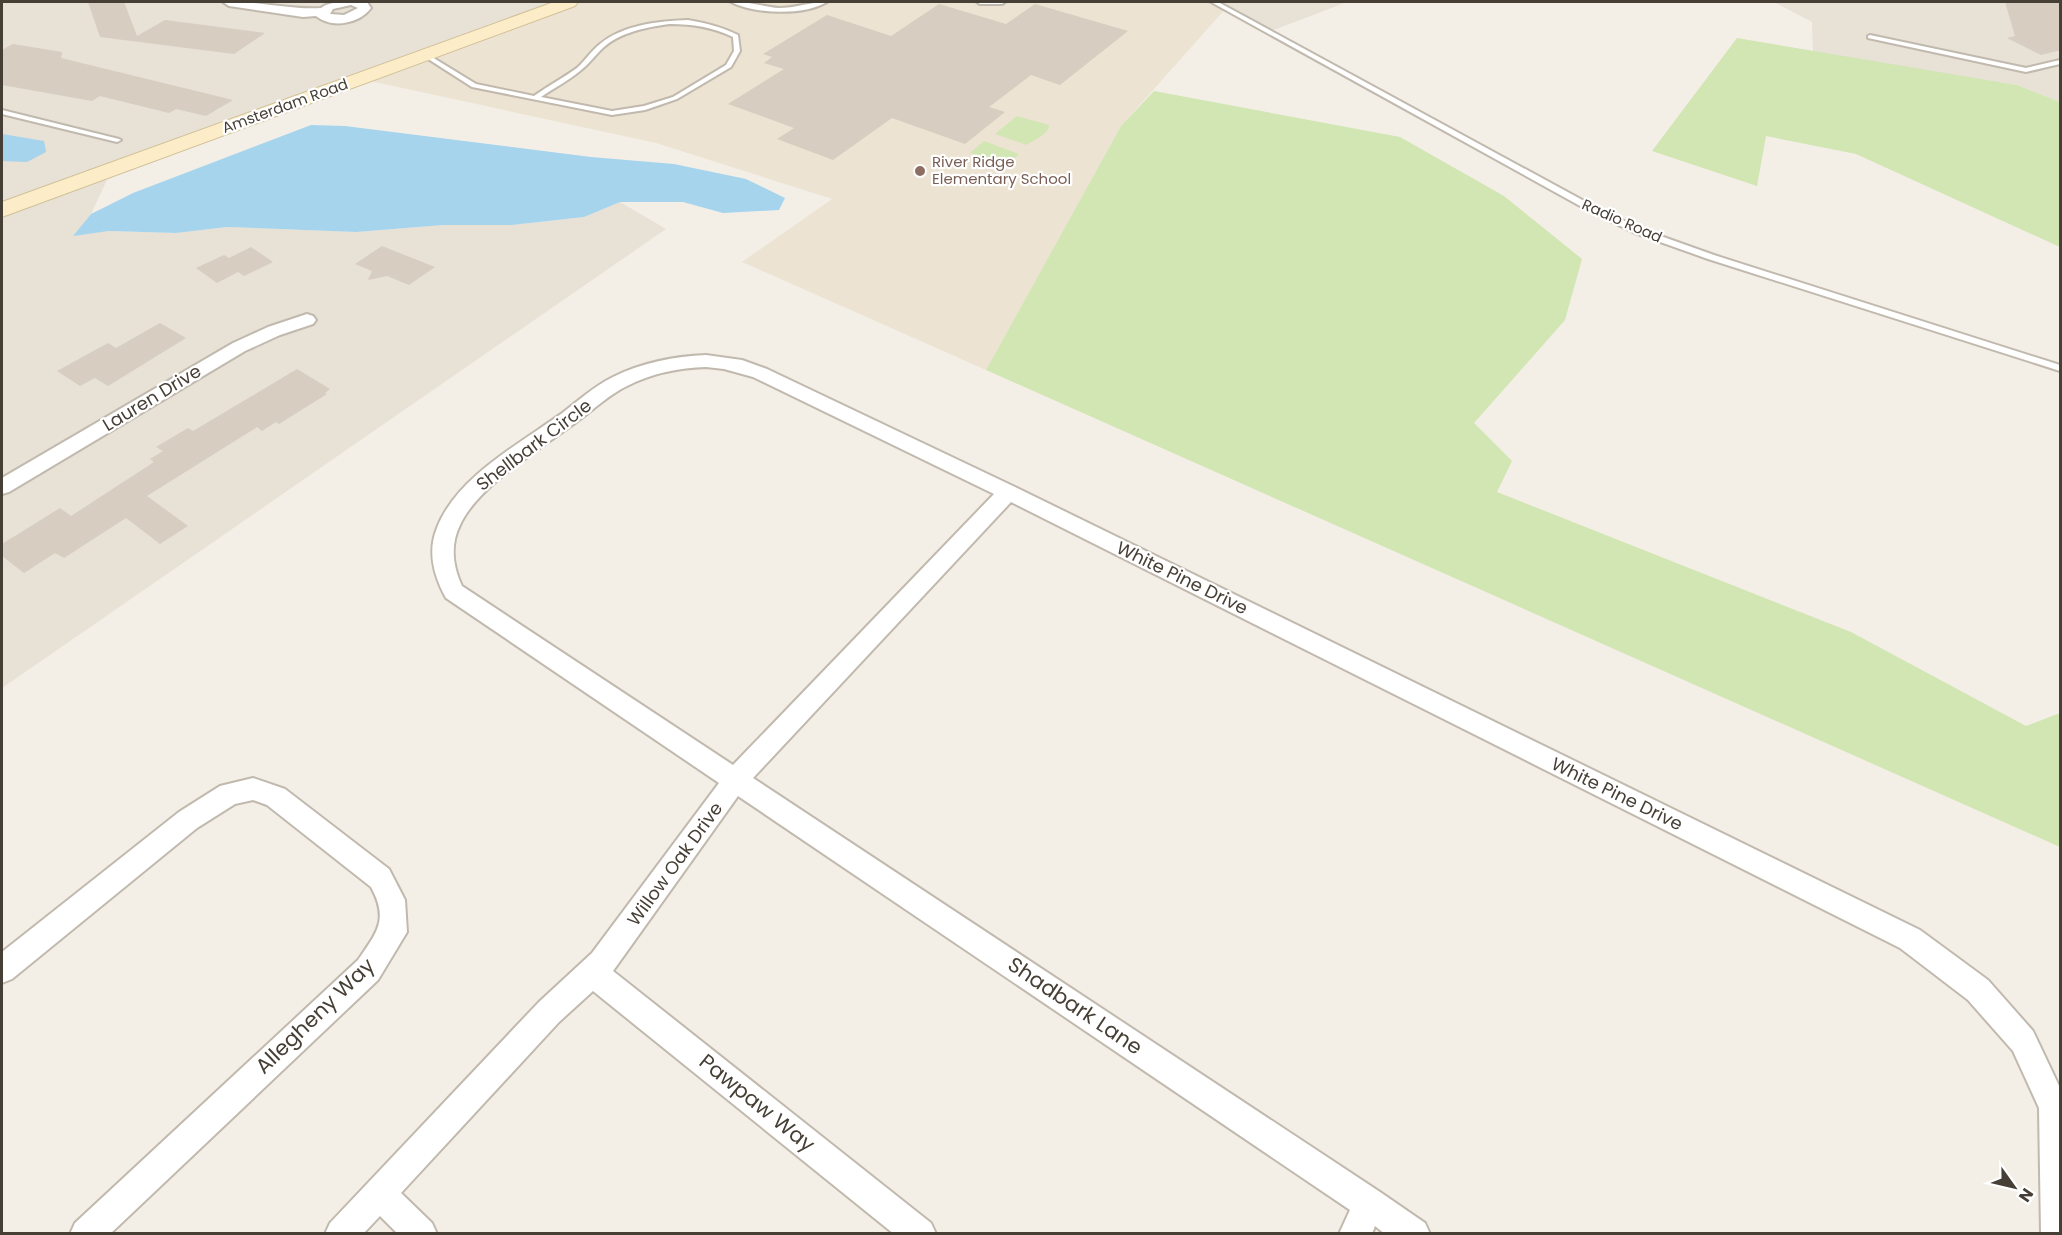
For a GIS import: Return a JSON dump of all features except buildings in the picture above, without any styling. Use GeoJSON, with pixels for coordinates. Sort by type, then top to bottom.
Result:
{"type":"FeatureCollection","features":[{"type":"Feature","properties":{"kind":"main road","name":"Amsterdam Road"},"geometry":{"type":"LineString","coordinates":[[2,210],[569,2]]}},
{"type":"Feature","properties":{"kind":"street"},"geometry":{"type":"LineString","coordinates":[[229,2],[303,13],[322,12],[329,6],[347,2]]}},
{"type":"Feature","properties":{"kind":"street"},"geometry":{"type":"LineString","coordinates":[[322,12],[328,19],[354,16],[364,8],[361,3],[355,2]]}},
{"type":"Feature","properties":{"kind":"street","name":"Lauren Drive"},"geometry":{"type":"LineString","coordinates":[[2,487],[239,347],[274,330],[307,320]]}},
{"type":"Feature","properties":{"kind":"street","name":"Shellbark Circle"},"geometry":{"type":"LineString","coordinates":[[736,779],[454,592],[445,576],[442,559],[444,539],[460,505],[474,489],[618,382],[661,366],[703,360],[743,366],[760,373],[1008,492]]}},
{"type":"Feature","properties":{"kind":"street","name":"Willow Oak Drive"},"geometry":{"type":"LineString","coordinates":[[341,1233],[549,1012],[593,973],[624,935],[736,779],[1008,492]]}},
{"type":"Feature","properties":{"kind":"street","name":"White Pine Drive"},"geometry":{"type":"LineString","coordinates":[[1008,492],[1910,939],[1978,990],[2023,1041],[2054,1107],[2058,1208],[2056,1233]]}},
{"type":"Feature","properties":{"kind":"street","name":"Shadbark Lane"},"geometry":{"type":"LineString","coordinates":[[736,779],[1414,1233]]}},
{"type":"Feature","properties":{"kind":"street","name":"Allegheny Way"},"geometry":{"type":"LineString","coordinates":[[2,969],[189,820],[229,794],[253,789],[276,797],[380,878],[392,900],[393,932],[368,970],[86,1233]]}},
{"type":"Feature","properties":{"kind":"street","name":"Pawpaw Way"},"geometry":{"type":"LineString","coordinates":[[593,973],[920,1233]]}},
{"type":"Feature","properties":{"kind":"street"},"geometry":{"type":"LineString","coordinates":[[379,1193],[421,1233]]}},
{"type":"Feature","properties":{"kind":"street"},"geometry":{"type":"LineString","coordinates":[[1355,1233],[1369,1203]]}},
{"type":"Feature","properties":{"kind":"lane"},"geometry":{"type":"LineString","coordinates":[[734,2],[776,10],[803,8],[824,2]]}},
{"type":"Feature","properties":{"kind":"lane"},"geometry":{"type":"LineString","coordinates":[[980,2],[1002,2]]}},
{"type":"Feature","properties":{"kind":"lane","name":"Radio Road"},"geometry":{"type":"LineString","coordinates":[[1214,2],[1594,210],[1638,231],[1711,257],[2061,368]]}},
{"type":"Feature","properties":{"kind":"lane"},"geometry":{"type":"LineString","coordinates":[[425,55],[474,86],[535,98],[612,113],[645,108],[675,99],[729,66],[737,51],[736,36],[723,28],[701,22],[673,22],[646,27],[604,44],[585,65],[535,98]]}},
{"type":"Feature","properties":{"kind":"lane"},"geometry":{"type":"LineString","coordinates":[[1870,37],[2026,70],[2061,62]]}},
{"type":"Feature","properties":{"kind":"lane"},"geometry":{"type":"LineString","coordinates":[[2,111],[117,140]]}},
{"type":"Feature","properties":{"kind":"shaded area"},"geometry":{"type":"Polygon","coordinates":[[[2,2],[569,2],[112,169],[91,214],[74,235],[109,231],[176,233],[227,227],[356,232],[443,225],[512,225],[584,217],[620,202],[666,229],[2,688],[2,2]]]}},
{"type":"Feature","properties":{"kind":"shaded area","name":"River Ridge Elementary School"},"geometry":{"type":"Polygon","coordinates":[[[569,2],[1214,2],[1227,7],[1121,126],[986,370],[742,262],[832,199],[656,143],[361,79],[569,2]]]}},
{"type":"Feature","properties":{"kind":"shaded area"},"geometry":{"type":"Polygon","coordinates":[[[1214,2],[1347,2],[1271,31],[1214,2]]]}},
{"type":"Feature","properties":{"kind":"shaded area"},"geometry":{"type":"Polygon","coordinates":[[[1774,2],[2060,2],[2060,102],[2017,85],[1813,52],[1812,22],[1774,2]]]}},
{"type":"Feature","properties":{"kind":"green space"},"geometry":{"type":"Polygon","coordinates":[[[1737,38],[2017,85],[2060,102],[2060,247],[1856,154],[1766,136],[1757,186],[1652,151],[1737,38]]]}},
{"type":"Feature","properties":{"kind":"green space"},"geometry":{"type":"Polygon","coordinates":[[[1154,91],[1400,137],[1504,196],[1582,259],[1565,320],[1474,423],[1512,461],[1497,492],[1851,632],[2026,726],[2060,713],[2060,847],[986,370],[1121,126],[1154,91]]]}},
{"type":"Feature","properties":{"kind":"green space"},"geometry":{"type":"Polygon","coordinates":[[[1017,116],[1049,125],[1048,128],[1044,134],[1027,145],[995,134],[1017,116]]]}},
{"type":"Feature","properties":{"kind":"green space"},"geometry":{"type":"Polygon","coordinates":[[[984,141],[1019,154],[1007,165],[970,153],[984,141]]]}},
{"type":"Feature","properties":{"kind":"water"},"geometry":{"type":"Polygon","coordinates":[[[311,125],[345,126],[591,157],[674,164],[746,179],[785,198],[779,210],[723,213],[683,202],[620,202],[584,217],[512,225],[443,225],[356,232],[227,227],[176,233],[109,231],[73,236],[91,214],[133,193],[311,125]]]}},
{"type":"Feature","properties":{"kind":"water"},"geometry":{"type":"Polygon","coordinates":[[[2,134],[44,141],[46,152],[27,162],[2,161],[2,134]]]}},
{"type":"Feature","properties":{"kind":"place","name":"River Ridge Elementary School"},"geometry":{"type":"Point","coordinates":[920,171]}}]}
